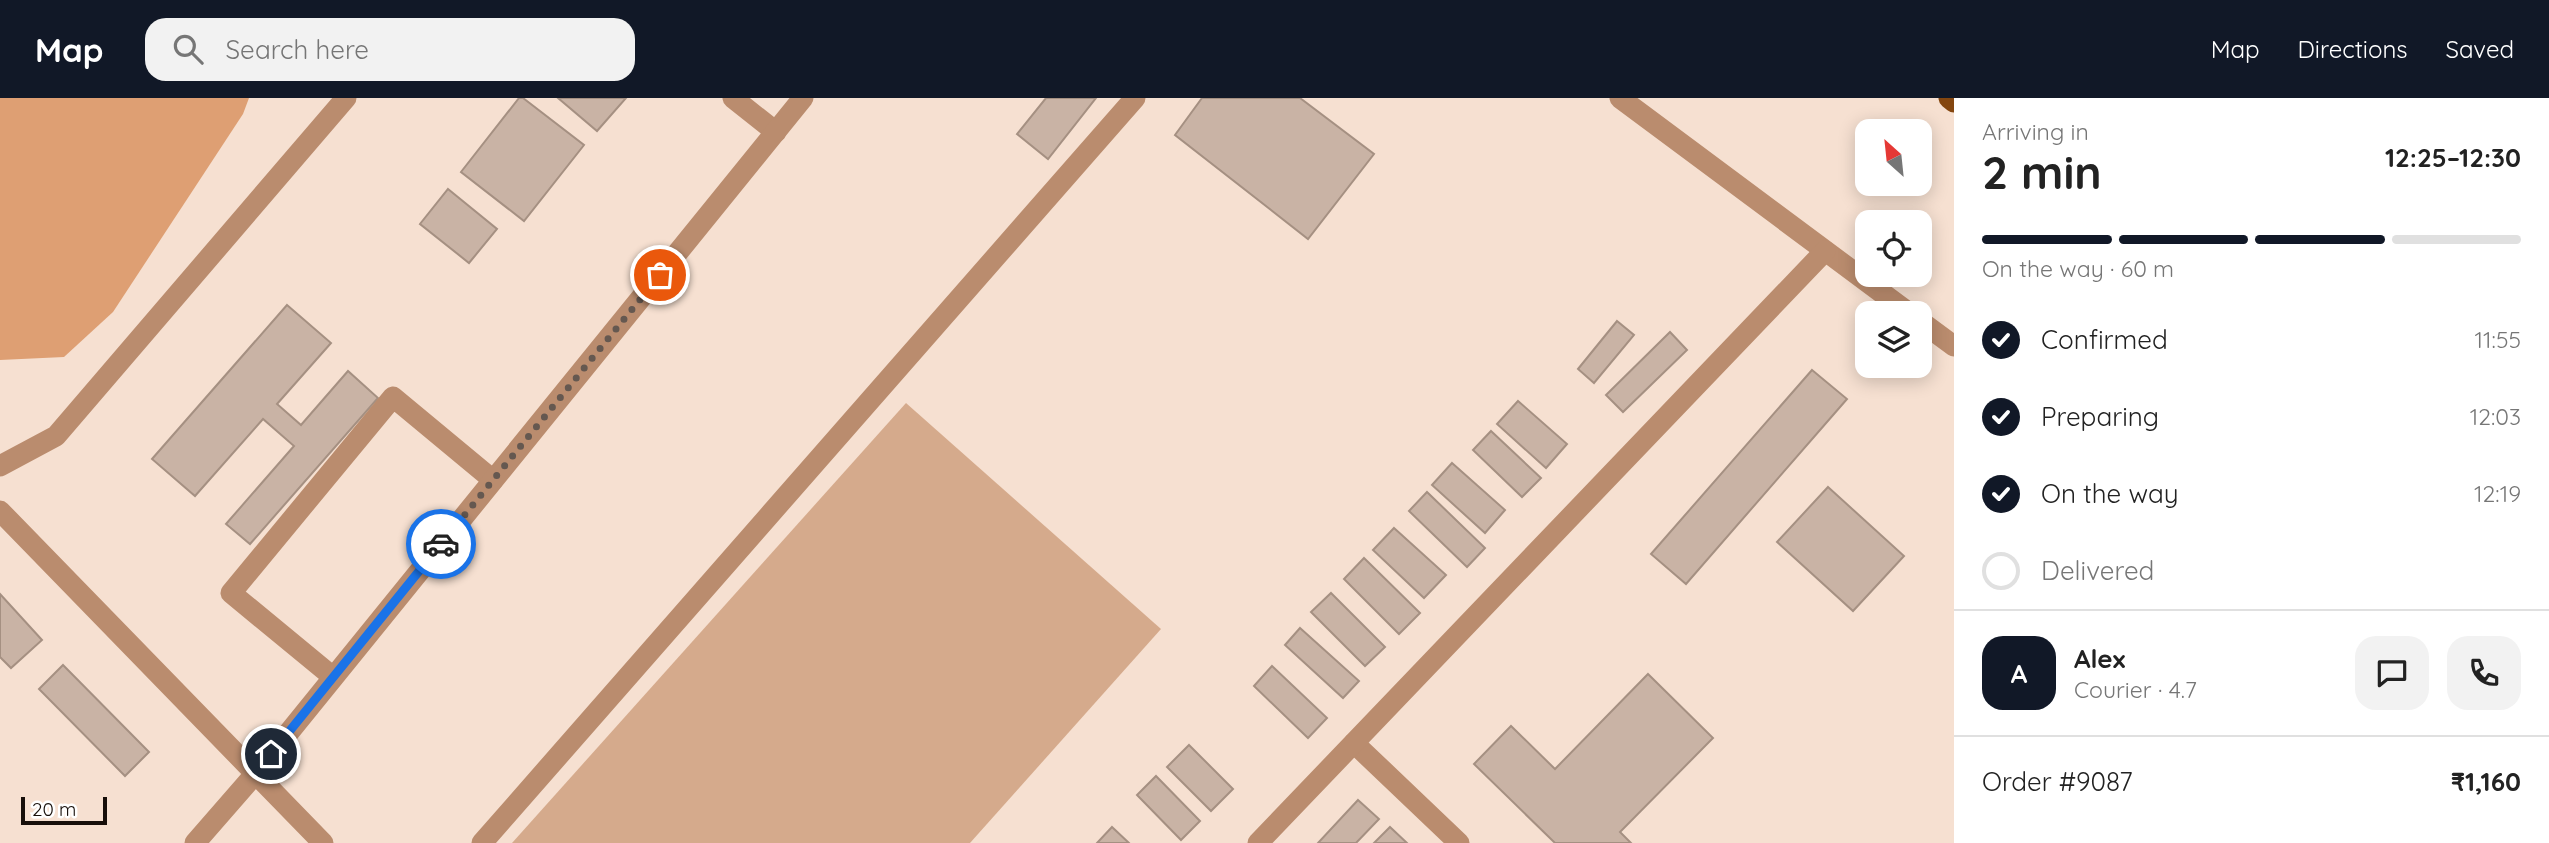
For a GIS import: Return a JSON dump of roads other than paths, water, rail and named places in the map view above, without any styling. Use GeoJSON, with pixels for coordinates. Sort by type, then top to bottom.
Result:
{"type":"FeatureCollection","features":[{"type":"Feature","properties":{"kind":"main road"},"geometry":{"type":"LineString","coordinates":[[1949,98],[1954,102]]}},
{"type":"Feature","properties":{"kind":"lane"},"geometry":{"type":"LineString","coordinates":[[0,466],[56,436],[346,98]]}},
{"type":"Feature","properties":{"kind":"lane"},"geometry":{"type":"LineString","coordinates":[[733,98],[776,132]]}},
{"type":"Feature","properties":{"kind":"lane"},"geometry":{"type":"LineString","coordinates":[[195,843],[256,773],[803,98]]}},
{"type":"Feature","properties":{"kind":"lane"},"geometry":{"type":"LineString","coordinates":[[482,843],[1135,98]]}},
{"type":"Feature","properties":{"kind":"lane"},"geometry":{"type":"LineString","coordinates":[[1620,98],[1893,301]]}},
{"type":"Feature","properties":{"kind":"lane"},"geometry":{"type":"LineString","coordinates":[[1258,843],[1825,251]]}},
{"type":"Feature","properties":{"kind":"lane"},"geometry":{"type":"LineString","coordinates":[[1932,330],[1954,346]]}},
{"type":"Feature","properties":{"kind":"lane"},"geometry":{"type":"LineString","coordinates":[[333,677],[231,593],[393,397],[493,480]]}},
{"type":"Feature","properties":{"kind":"lane"},"geometry":{"type":"LineString","coordinates":[[0,510],[323,843]]}},
{"type":"Feature","properties":{"kind":"lane"},"geometry":{"type":"LineString","coordinates":[[1354,744],[1459,843]]}}]}
